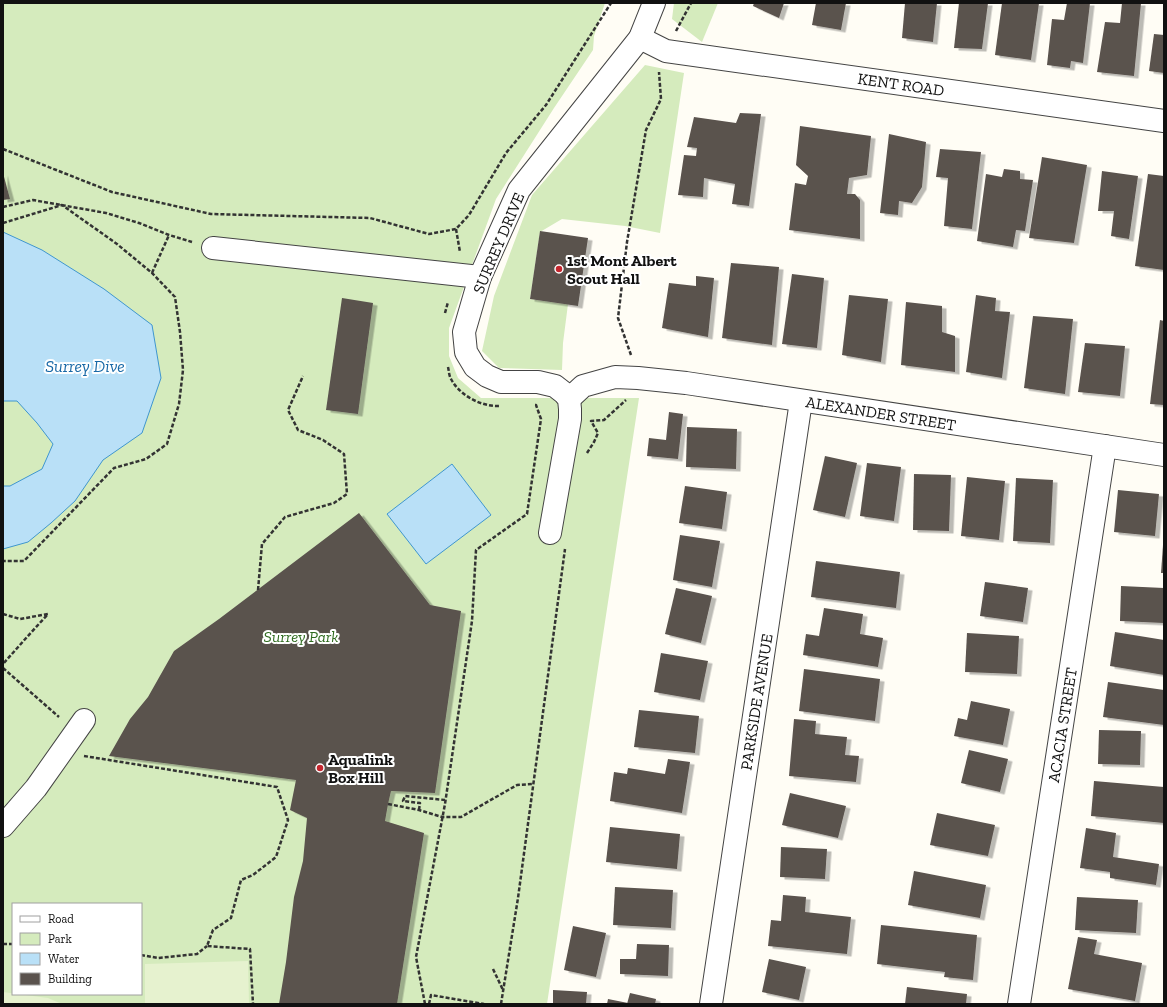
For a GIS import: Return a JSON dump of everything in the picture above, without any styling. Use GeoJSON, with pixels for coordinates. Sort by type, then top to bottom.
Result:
{"type":"FeatureCollection","features":[{"type":"Feature","properties":{"kind":"street","name":"SURREY DRIVE"},"geometry":{"type":"LineString","coordinates":[[562,393],[538,382],[501,382],[487,376],[475,367],[466,352],[464,332],[470,275],[519,190],[640,38],[654,3]]}},
{"type":"Feature","properties":{"kind":"street","name":"KENT ROAD"},"geometry":{"type":"LineString","coordinates":[[640,38],[666,51],[1164,121]]}},
{"type":"Feature","properties":{"kind":"street"},"geometry":{"type":"LineString","coordinates":[[213,248],[470,275]]}},
{"type":"Feature","properties":{"kind":"street","name":"ALEXANDER STREET"},"geometry":{"type":"LineString","coordinates":[[562,393],[597,381],[615,377],[638,378],[686,383],[1164,455]]}},
{"type":"Feature","properties":{"kind":"street"},"geometry":{"type":"LineString","coordinates":[[550,533],[569,425],[570,409],[562,393]]}},
{"type":"Feature","properties":{"kind":"street","name":"PARKSIDE AVENUE"},"geometry":{"type":"LineString","coordinates":[[711,1004],[801,401]]}},
{"type":"Feature","properties":{"kind":"street","name":"ACACIA STREET"},"geometry":{"type":"LineString","coordinates":[[1019,1004],[1105,446]]}},
{"type":"Feature","properties":{"kind":"street"},"geometry":{"type":"LineString","coordinates":[[3,826],[36,788],[80,726]]}},
{"type":"Feature","properties":{"kind":"path"},"geometry":{"type":"LineString","coordinates":[[3,149],[112,192],[211,214],[370,218],[429,234],[456,229],[469,215],[506,154],[546,105],[611,3]]}},
{"type":"Feature","properties":{"kind":"path"},"geometry":{"type":"LineString","coordinates":[[638,378],[618,318],[627,242],[646,130],[661,99],[659,67],[691,3]]}},
{"type":"Feature","properties":{"kind":"path"},"geometry":{"type":"LineString","coordinates":[[3,207],[33,200],[106,213],[213,248]]}},
{"type":"Feature","properties":{"kind":"path"},"geometry":{"type":"LineString","coordinates":[[3,223],[62,206]]}},
{"type":"Feature","properties":{"kind":"path"},"geometry":{"type":"LineString","coordinates":[[3,561],[24,560],[114,468],[146,459],[167,444],[179,404],[183,370],[175,297],[152,273],[117,244],[62,206]]}},
{"type":"Feature","properties":{"kind":"path"},"geometry":{"type":"LineString","coordinates":[[445,315],[445,308],[470,275],[463,265],[456,229]]}},
{"type":"Feature","properties":{"kind":"path"},"geometry":{"type":"LineString","coordinates":[[152,273],[170,235]]}},
{"type":"Feature","properties":{"kind":"path"},"geometry":{"type":"LineString","coordinates":[[447,364],[451,379],[462,392],[470,397],[493,406],[507,405]]}},
{"type":"Feature","properties":{"kind":"path"},"geometry":{"type":"LineString","coordinates":[[258,590],[262,544],[285,517],[334,504],[347,494],[344,454],[323,440],[298,430],[288,410],[303,376]]}},
{"type":"Feature","properties":{"kind":"path"},"geometry":{"type":"LineString","coordinates":[[425,1004],[416,957],[445,800],[472,621],[476,550],[527,514],[541,419],[536,405],[532,405]]}},
{"type":"Feature","properties":{"kind":"path"},"geometry":{"type":"LineString","coordinates":[[591,422],[604,420],[611,415]]}},
{"type":"Feature","properties":{"kind":"path"},"geometry":{"type":"LineString","coordinates":[[501,1004],[533,784],[561,575]]}},
{"type":"Feature","properties":{"kind":"path"},"geometry":{"type":"LineString","coordinates":[[3,614],[20,619],[48,614],[3,664]]}},
{"type":"Feature","properties":{"kind":"path"},"geometry":{"type":"LineString","coordinates":[[3,668],[80,726],[90,745],[81,756],[277,787],[288,820],[276,858],[253,875],[241,880],[230,918],[213,930],[207,946],[197,954],[158,958],[142,955]]}},
{"type":"Feature","properties":{"kind":"path"},"geometry":{"type":"LineString","coordinates":[[388,804],[419,810],[442,817],[461,817],[517,785],[533,784]]}},
{"type":"Feature","properties":{"kind":"path"},"geometry":{"type":"LineString","coordinates":[[419,810],[420,803],[403,801],[405,796],[445,800]]}},
{"type":"Feature","properties":{"kind":"path"},"geometry":{"type":"LineString","coordinates":[[207,946],[250,949],[253,1004]]}},
{"type":"Feature","properties":{"kind":"path"},"geometry":{"type":"LineString","coordinates":[[493,969],[503,991]]}},
{"type":"Feature","properties":{"kind":"path"},"geometry":{"type":"LineString","coordinates":[[429,1004],[431,995],[484,1004]]}},
{"type":"Feature","properties":{"kind":"green space","name":"Surrey Park"},"geometry":{"type":"Polygon","coordinates":[[[3,3],[605,3],[594,36],[593,50],[496,199],[449,328],[449,356],[458,378],[481,398],[639,398],[547,1004],[3,1004],[3,3]]]}},
{"type":"Feature","properties":{"kind":"green space"},"geometry":{"type":"Polygon","coordinates":[[[674,3],[718,3],[702,42],[672,19],[674,3]]]}},
{"type":"Feature","properties":{"kind":"green space"},"geometry":{"type":"Polygon","coordinates":[[[645,65],[684,73],[660,233],[625,226],[562,219],[540,232],[530,299],[568,304],[563,343],[562,370],[499,368],[482,351],[494,296],[532,195],[645,65]]]}},
{"type":"Feature","properties":{"kind":"green space"},"geometry":{"type":"Polygon","coordinates":[[[248,961],[249,1004],[145,1004],[145,964],[248,961]]]}},
{"type":"Feature","properties":{"kind":"green space"},"geometry":{"type":"Polygon","coordinates":[[[3,992],[12,993],[12,995],[48,998],[62,1004],[3,1004],[3,992]]]}},
{"type":"Feature","properties":{"kind":"water","name":"Surrey Dive"},"geometry":{"type":"Polygon","coordinates":[[[3,232],[42,250],[104,289],[152,325],[161,378],[142,433],[103,460],[75,501],[51,523],[28,542],[3,549],[3,486],[10,486],[42,469],[53,444],[37,423],[17,401],[3,401],[3,232]]]}},
{"type":"Feature","properties":{"kind":"water"},"geometry":{"type":"Polygon","coordinates":[[[452,464],[491,515],[426,564],[387,514],[452,464]]]}},
{"type":"Feature","properties":{"kind":"building"},"geometry":{"type":"Polygon","coordinates":[[[754,3],[784,3],[779,18],[753,6],[754,3]]]}},
{"type":"Feature","properties":{"kind":"building"},"geometry":{"type":"Polygon","coordinates":[[[816,3],[846,3],[841,30],[812,25],[816,3]]]}},
{"type":"Feature","properties":{"kind":"building"},"geometry":{"type":"Polygon","coordinates":[[[905,3],[937,3],[933,42],[902,38],[905,3]]]}},
{"type":"Feature","properties":{"kind":"building"},"geometry":{"type":"Polygon","coordinates":[[[959,3],[988,3],[982,49],[954,48],[959,3]]]}},
{"type":"Feature","properties":{"kind":"building"},"geometry":{"type":"Polygon","coordinates":[[[1002,3],[1039,3],[1031,60],[995,55],[1002,3]]]}},
{"type":"Feature","properties":{"kind":"building"},"geometry":{"type":"Polygon","coordinates":[[[1067,3],[1090,3],[1083,63],[1071,61],[1070,68],[1047,65],[1052,19],[1064,20],[1067,3]]]}},
{"type":"Feature","properties":{"kind":"building"},"geometry":{"type":"Polygon","coordinates":[[[1122,3],[1141,3],[1134,76],[1097,72],[1105,22],[1120,23],[1122,3]]]}},
{"type":"Feature","properties":{"kind":"building"},"geometry":{"type":"Polygon","coordinates":[[[1154,34],[1164,35],[1164,73],[1149,71],[1154,34]]]}},
{"type":"Feature","properties":{"kind":"building"},"geometry":{"type":"Polygon","coordinates":[[[740,113],[761,114],[749,206],[732,204],[735,184],[704,178],[703,197],[678,195],[684,155],[696,156],[697,148],[687,147],[694,117],[736,123],[740,113]]]}},
{"type":"Feature","properties":{"kind":"building"},"geometry":{"type":"Polygon","coordinates":[[[800,126],[871,136],[867,175],[849,178],[847,194],[855,194],[860,200],[860,239],[789,230],[795,183],[806,185],[808,176],[796,165],[800,126]]]}},
{"type":"Feature","properties":{"kind":"building"},"geometry":{"type":"Polygon","coordinates":[[[889,134],[926,142],[922,187],[912,203],[899,201],[898,215],[880,213],[889,134]]]}},
{"type":"Feature","properties":{"kind":"building"},"geometry":{"type":"Polygon","coordinates":[[[940,149],[981,152],[972,229],[944,226],[948,178],[936,177],[940,149]]]}},
{"type":"Feature","properties":{"kind":"building"},"geometry":{"type":"Polygon","coordinates":[[[1042,157],[1087,165],[1074,243],[1029,238],[1042,157]]]}},
{"type":"Feature","properties":{"kind":"building"},"geometry":{"type":"Polygon","coordinates":[[[1004,169],[1020,171],[1020,179],[1033,180],[1025,231],[1016,230],[1013,247],[977,241],[986,174],[1002,177],[1004,169]]]}},
{"type":"Feature","properties":{"kind":"building"},"geometry":{"type":"Polygon","coordinates":[[[1102,171],[1138,176],[1129,239],[1111,236],[1114,211],[1098,211],[1102,171]]]}},
{"type":"Feature","properties":{"kind":"building"},"geometry":{"type":"Polygon","coordinates":[[[3,173],[10,199],[3,200],[3,173]]]}},
{"type":"Feature","properties":{"kind":"building"},"geometry":{"type":"Polygon","coordinates":[[[1148,174],[1164,176],[1164,270],[1135,266],[1148,174]]]}},
{"type":"Feature","properties":{"kind":"building","name":"1st Mont Albert Scout Hall"},"geometry":{"type":"Polygon","coordinates":[[[540,231],[588,238],[578,306],[530,299],[540,231]]]}},
{"type":"Feature","properties":{"kind":"building"},"geometry":{"type":"Polygon","coordinates":[[[731,263],[779,267],[772,345],[722,338],[731,263]]]}},
{"type":"Feature","properties":{"kind":"building"},"geometry":{"type":"Polygon","coordinates":[[[792,274],[824,278],[817,348],[782,344],[792,274]]]}},
{"type":"Feature","properties":{"kind":"building"},"geometry":{"type":"Polygon","coordinates":[[[696,276],[714,278],[708,337],[662,328],[669,283],[696,286],[696,276]]]}},
{"type":"Feature","properties":{"kind":"building"},"geometry":{"type":"Polygon","coordinates":[[[849,295],[888,299],[881,362],[842,355],[849,295]]]}},
{"type":"Feature","properties":{"kind":"building"},"geometry":{"type":"Polygon","coordinates":[[[976,295],[996,298],[995,311],[1010,312],[1002,378],[966,372],[976,295]]]}},
{"type":"Feature","properties":{"kind":"building"},"geometry":{"type":"Polygon","coordinates":[[[342,298],[373,303],[358,414],[326,410],[342,298]]]}},
{"type":"Feature","properties":{"kind":"building"},"geometry":{"type":"Polygon","coordinates":[[[906,302],[942,306],[942,332],[955,336],[955,372],[901,365],[906,302]]]}},
{"type":"Feature","properties":{"kind":"building"},"geometry":{"type":"Polygon","coordinates":[[[1033,316],[1073,319],[1065,394],[1024,388],[1033,316]]]}},
{"type":"Feature","properties":{"kind":"building"},"geometry":{"type":"Polygon","coordinates":[[[1160,320],[1164,321],[1164,405],[1150,404],[1160,320]]]}},
{"type":"Feature","properties":{"kind":"building"},"geometry":{"type":"Polygon","coordinates":[[[1085,343],[1125,346],[1120,396],[1078,392],[1085,343]]]}},
{"type":"Feature","properties":{"kind":"building"},"geometry":{"type":"Polygon","coordinates":[[[669,412],[683,414],[678,459],[647,456],[649,438],[666,440],[669,412]]]}},
{"type":"Feature","properties":{"kind":"building"},"geometry":{"type":"Polygon","coordinates":[[[687,427],[737,429],[736,469],[686,467],[687,427]]]}},
{"type":"Feature","properties":{"kind":"building"},"geometry":{"type":"Polygon","coordinates":[[[825,456],[857,463],[845,517],[813,510],[825,456]]]}},
{"type":"Feature","properties":{"kind":"building"},"geometry":{"type":"Polygon","coordinates":[[[867,463],[901,467],[894,521],[860,516],[867,463]]]}},
{"type":"Feature","properties":{"kind":"building"},"geometry":{"type":"Polygon","coordinates":[[[914,474],[951,475],[949,531],[913,530],[914,474]]]}},
{"type":"Feature","properties":{"kind":"building"},"geometry":{"type":"Polygon","coordinates":[[[967,477],[1005,481],[999,540],[961,536],[967,477]]]}},
{"type":"Feature","properties":{"kind":"building"},"geometry":{"type":"Polygon","coordinates":[[[1016,478],[1053,480],[1050,543],[1013,541],[1016,478]]]}},
{"type":"Feature","properties":{"kind":"building"},"geometry":{"type":"Polygon","coordinates":[[[685,486],[727,492],[722,529],[679,523],[685,486]]]}},
{"type":"Feature","properties":{"kind":"building"},"geometry":{"type":"Polygon","coordinates":[[[1118,490],[1159,494],[1155,536],[1114,532],[1118,490]]]}},
{"type":"Feature","properties":{"kind":"building","name":"Aqualink Box Hill"},"geometry":{"type":"Polygon","coordinates":[[[359,513],[430,605],[461,611],[435,793],[391,791],[388,804],[385,821],[424,833],[397,1004],[279,1004],[294,897],[303,861],[307,818],[290,810],[296,780],[109,756],[130,719],[148,697],[174,651],[219,619],[359,513]]]}},
{"type":"Feature","properties":{"kind":"building"},"geometry":{"type":"Polygon","coordinates":[[[680,535],[720,541],[712,587],[673,580],[680,535]]]}},
{"type":"Feature","properties":{"kind":"building"},"geometry":{"type":"Polygon","coordinates":[[[1163,545],[1164,573],[1161,573],[1163,545]]]}},
{"type":"Feature","properties":{"kind":"building"},"geometry":{"type":"Polygon","coordinates":[[[816,561],[900,572],[896,608],[811,597],[816,561]]]}},
{"type":"Feature","properties":{"kind":"building"},"geometry":{"type":"Polygon","coordinates":[[[985,582],[1028,588],[1023,622],[980,616],[985,582]]]}},
{"type":"Feature","properties":{"kind":"building"},"geometry":{"type":"Polygon","coordinates":[[[1121,586],[1164,588],[1164,623],[1120,621],[1121,586]]]}},
{"type":"Feature","properties":{"kind":"building"},"geometry":{"type":"Polygon","coordinates":[[[676,588],[712,596],[701,643],[665,634],[676,588]]]}},
{"type":"Feature","properties":{"kind":"building"},"geometry":{"type":"Polygon","coordinates":[[[824,608],[863,614],[860,634],[883,638],[878,667],[803,655],[806,634],[819,636],[824,608]]]}},
{"type":"Feature","properties":{"kind":"building"},"geometry":{"type":"Polygon","coordinates":[[[1115,632],[1164,640],[1164,675],[1110,666],[1115,632]]]}},
{"type":"Feature","properties":{"kind":"building"},"geometry":{"type":"Polygon","coordinates":[[[967,633],[1019,636],[1017,674],[965,672],[967,633]]]}},
{"type":"Feature","properties":{"kind":"building"},"geometry":{"type":"Polygon","coordinates":[[[661,653],[708,661],[700,700],[654,692],[661,653]]]}},
{"type":"Feature","properties":{"kind":"building"},"geometry":{"type":"Polygon","coordinates":[[[804,669],[880,679],[875,721],[799,711],[804,669]]]}},
{"type":"Feature","properties":{"kind":"building"},"geometry":{"type":"Polygon","coordinates":[[[1108,682],[1164,690],[1164,725],[1103,717],[1108,682]]]}},
{"type":"Feature","properties":{"kind":"building"},"geometry":{"type":"Polygon","coordinates":[[[971,701],[1010,709],[1003,745],[954,736],[958,718],[967,720],[971,701]]]}},
{"type":"Feature","properties":{"kind":"building"},"geometry":{"type":"Polygon","coordinates":[[[639,710],[699,716],[695,753],[634,747],[639,710]]]}},
{"type":"Feature","properties":{"kind":"building"},"geometry":{"type":"Polygon","coordinates":[[[794,719],[816,721],[815,734],[847,737],[845,755],[859,756],[856,782],[789,776],[794,719]]]}},
{"type":"Feature","properties":{"kind":"building"},"geometry":{"type":"Polygon","coordinates":[[[1099,730],[1141,731],[1140,765],[1098,764],[1099,730]]]}},
{"type":"Feature","properties":{"kind":"building"},"geometry":{"type":"Polygon","coordinates":[[[969,750],[1008,759],[1000,792],[961,783],[969,750]]]}},
{"type":"Feature","properties":{"kind":"building"},"geometry":{"type":"Polygon","coordinates":[[[668,759],[690,762],[682,813],[610,801],[614,772],[627,774],[628,768],[665,774],[668,759]]]}},
{"type":"Feature","properties":{"kind":"building"},"geometry":{"type":"Polygon","coordinates":[[[1094,781],[1164,787],[1164,823],[1091,816],[1094,781]]]}},
{"type":"Feature","properties":{"kind":"building"},"geometry":{"type":"Polygon","coordinates":[[[790,793],[846,806],[838,838],[782,825],[790,793]]]}},
{"type":"Feature","properties":{"kind":"building"},"geometry":{"type":"Polygon","coordinates":[[[937,813],[995,825],[988,856],[930,845],[937,813]]]}},
{"type":"Feature","properties":{"kind":"building"},"geometry":{"type":"Polygon","coordinates":[[[610,827],[680,834],[677,869],[606,862],[610,827]]]}},
{"type":"Feature","properties":{"kind":"building"},"geometry":{"type":"Polygon","coordinates":[[[1086,828],[1116,833],[1113,857],[1159,864],[1156,885],[1110,878],[1110,872],[1080,868],[1086,828]]]}},
{"type":"Feature","properties":{"kind":"building"},"geometry":{"type":"Polygon","coordinates":[[[781,847],[827,849],[825,879],[780,877],[781,847]]]}},
{"type":"Feature","properties":{"kind":"building"},"geometry":{"type":"Polygon","coordinates":[[[914,871],[986,885],[980,918],[908,905],[914,871]]]}},
{"type":"Feature","properties":{"kind":"building"},"geometry":{"type":"Polygon","coordinates":[[[615,887],[673,890],[671,928],[613,925],[615,887]]]}},
{"type":"Feature","properties":{"kind":"building"},"geometry":{"type":"Polygon","coordinates":[[[783,895],[806,897],[805,912],[851,917],[847,954],[768,946],[771,920],[781,921],[783,895]]]}},
{"type":"Feature","properties":{"kind":"building"},"geometry":{"type":"Polygon","coordinates":[[[1077,897],[1138,900],[1136,933],[1075,930],[1077,897]]]}},
{"type":"Feature","properties":{"kind":"building"},"geometry":{"type":"Polygon","coordinates":[[[881,925],[977,935],[973,980],[944,977],[945,972],[877,964],[881,925]]]}},
{"type":"Feature","properties":{"kind":"building"},"geometry":{"type":"Polygon","coordinates":[[[573,926],[606,933],[596,977],[564,970],[573,926]]]}},
{"type":"Feature","properties":{"kind":"building"},"geometry":{"type":"Polygon","coordinates":[[[1078,937],[1097,940],[1094,954],[1142,963],[1135,1001],[1068,989],[1078,937]]]}},
{"type":"Feature","properties":{"kind":"building"},"geometry":{"type":"Polygon","coordinates":[[[637,944],[669,945],[668,976],[620,974],[620,959],[636,959],[637,944]]]}},
{"type":"Feature","properties":{"kind":"building"},"geometry":{"type":"Polygon","coordinates":[[[769,959],[806,967],[799,1000],[762,992],[769,959]]]}},
{"type":"Feature","properties":{"kind":"building"},"geometry":{"type":"Polygon","coordinates":[[[907,987],[967,994],[966,1004],[905,1004],[907,987]]]}},
{"type":"Feature","properties":{"kind":"building"},"geometry":{"type":"Polygon","coordinates":[[[553,990],[587,992],[586,1004],[553,1004],[553,990]]]}},
{"type":"Feature","properties":{"kind":"building"},"geometry":{"type":"Polygon","coordinates":[[[630,993],[656,999],[655,1004],[627,1004],[630,993]]]}},
{"type":"Feature","properties":{"kind":"building"},"geometry":{"type":"Polygon","coordinates":[[[608,999],[628,1003],[607,1004],[608,999]]]}},
{"type":"Feature","properties":{"kind":"place","name":"1st Mont Albert Scout Hall"},"geometry":{"type":"Point","coordinates":[559,269]}},
{"type":"Feature","properties":{"kind":"place","name":"Aqualink Box Hill"},"geometry":{"type":"Point","coordinates":[320,768]}}]}
